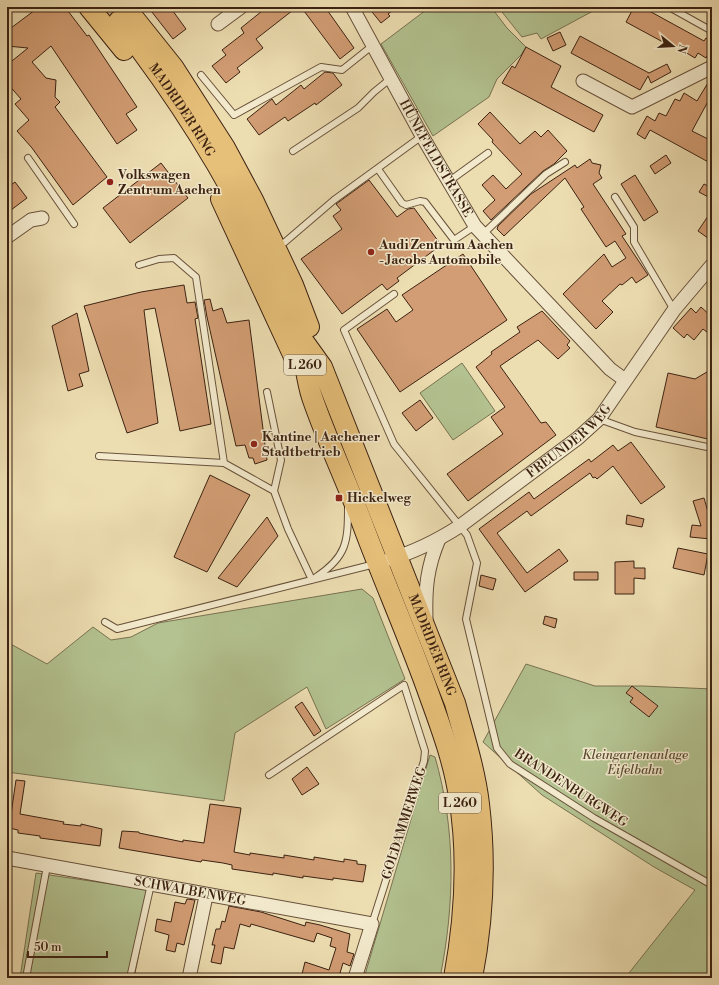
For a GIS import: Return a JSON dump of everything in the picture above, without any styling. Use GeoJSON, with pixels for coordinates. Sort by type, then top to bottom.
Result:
{"type":"FeatureCollection","features":[{"type":"Feature","properties":{"kind":"main road"},"geometry":{"type":"LineString","coordinates":[[88,7],[118,41],[162,102],[218,194],[242,242],[312,396]]}},
{"type":"Feature","properties":{"kind":"main road"},"geometry":{"type":"LineString","coordinates":[[122,14],[173,67],[207,118],[254,200],[293,285],[322,368]]}},
{"type":"Feature","properties":{"kind":"main road","name":"MADRIDER RING"},"geometry":{"type":"LineString","coordinates":[[122,14],[227,183],[262,251],[298,333],[322,368],[455,703],[467,744],[479,803],[483,852],[483,886],[480,928],[472,978]]}},
{"type":"Feature","properties":{"kind":"main road","name":"MADRIDER RING"},"geometry":{"type":"LineString","coordinates":[[298,333],[312,396],[379,563],[448,748],[459,796],[464,837],[466,877],[463,918],[454,978]]}},
{"type":"Feature","properties":{"kind":"street"},"geometry":{"type":"LineString","coordinates":[[218,24],[241,7]]}},
{"type":"Feature","properties":{"kind":"street","name":"HÜNEFELDSTRASSE"},"geometry":{"type":"LineString","coordinates":[[352,7],[390,79],[448,182],[479,230],[610,369],[625,380]]}},
{"type":"Feature","properties":{"kind":"street"},"geometry":{"type":"LineString","coordinates":[[583,82],[632,107],[712,67]]}},
{"type":"Feature","properties":{"kind":"street"},"geometry":{"type":"LineString","coordinates":[[7,238],[31,220],[42,218]]}},
{"type":"Feature","properties":{"kind":"street","name":"FREUNDER WEG"},"geometry":{"type":"LineString","coordinates":[[379,563],[398,557],[439,539],[460,526],[578,438],[599,419],[674,310],[712,265]]}},
{"type":"Feature","properties":{"kind":"street"},"geometry":{"type":"LineString","coordinates":[[426,627],[427,576],[439,539]]}},
{"type":"Feature","properties":{"kind":"street","name":"SCHWALBENWEG"},"geometry":{"type":"LineString","coordinates":[[7,858],[151,884],[206,896],[372,924]]}},
{"type":"Feature","properties":{"kind":"street"},"geometry":{"type":"LineString","coordinates":[[189,978],[206,896]]}},
{"type":"Feature","properties":{"kind":"street","name":"GOLDAMMERWEG"},"geometry":{"type":"LineString","coordinates":[[355,978],[372,924]]}},
{"type":"Feature","properties":{"kind":"lane"},"geometry":{"type":"LineString","coordinates":[[669,7],[712,31]]}},
{"type":"Feature","properties":{"kind":"lane"},"geometry":{"type":"LineString","coordinates":[[201,75],[234,116],[321,67],[342,70],[372,46]]}},
{"type":"Feature","properties":{"kind":"lane"},"geometry":{"type":"LineString","coordinates":[[293,151],[358,108],[368,96],[390,79]]}},
{"type":"Feature","properties":{"kind":"lane"},"geometry":{"type":"LineString","coordinates":[[275,246],[285,242],[334,200],[422,136]]}},
{"type":"Feature","properties":{"kind":"lane"},"geometry":{"type":"LineString","coordinates":[[448,182],[488,153]]}},
{"type":"Feature","properties":{"kind":"lane"},"geometry":{"type":"LineString","coordinates":[[28,158],[74,224]]}},
{"type":"Feature","properties":{"kind":"lane"},"geometry":{"type":"LineString","coordinates":[[378,168],[402,203],[406,205],[420,201],[425,202],[454,240],[479,230],[546,174],[565,162]]}},
{"type":"Feature","properties":{"kind":"lane"},"geometry":{"type":"LineString","coordinates":[[615,197],[634,227],[634,242],[674,310]]}},
{"type":"Feature","properties":{"kind":"lane"},"geometry":{"type":"LineString","coordinates":[[139,265],[158,259],[174,258],[196,278],[224,463]]}},
{"type":"Feature","properties":{"kind":"lane"},"geometry":{"type":"LineString","coordinates":[[394,294],[344,330],[394,444],[460,526]]}},
{"type":"Feature","properties":{"kind":"lane"},"geometry":{"type":"LineString","coordinates":[[268,392],[281,460],[274,491],[288,529],[312,580]]}},
{"type":"Feature","properties":{"kind":"lane"},"geometry":{"type":"LineString","coordinates":[[599,419],[635,432],[712,448]]}},
{"type":"Feature","properties":{"kind":"lane"},"geometry":{"type":"LineString","coordinates":[[99,456],[224,463],[274,491]]}},
{"type":"Feature","properties":{"kind":"lane"},"geometry":{"type":"LineString","coordinates":[[312,580],[330,568],[340,558],[344,546],[348,518],[348,487]]}},
{"type":"Feature","properties":{"kind":"lane","name":"BRANDENBURGWEG"},"geometry":{"type":"LineString","coordinates":[[460,526],[467,535],[477,563],[466,619],[497,748],[510,764],[594,818],[712,885]]}},
{"type":"Feature","properties":{"kind":"lane"},"geometry":{"type":"LineString","coordinates":[[105,622],[117,629],[379,563]]}},
{"type":"Feature","properties":{"kind":"lane","name":"GOLDAMMERWEG"},"geometry":{"type":"LineString","coordinates":[[269,775],[404,685],[425,751],[424,761],[372,924]]}},
{"type":"Feature","properties":{"kind":"lane"},"geometry":{"type":"LineString","coordinates":[[26,978],[47,866]]}},
{"type":"Feature","properties":{"kind":"lane"},"geometry":{"type":"LineString","coordinates":[[130,978],[151,884]]}},
{"type":"Feature","properties":{"kind":"green space"},"geometry":{"type":"Polygon","coordinates":[[[430,7],[491,7],[507,28],[526,47],[521,55],[497,79],[489,97],[433,136],[381,44],[430,7]]]}},
{"type":"Feature","properties":{"kind":"green space"},"geometry":{"type":"Polygon","coordinates":[[[498,7],[591,7],[593,11],[541,39],[537,33],[522,37],[498,7]]]}},
{"type":"Feature","properties":{"kind":"green space"},"geometry":{"type":"Polygon","coordinates":[[[462,363],[495,411],[453,440],[420,393],[462,363]]]}},
{"type":"Feature","properties":{"kind":"green space"},"geometry":{"type":"Polygon","coordinates":[[[362,589],[373,598],[405,679],[326,729],[307,687],[235,733],[224,801],[7,772],[7,642],[47,664],[93,627],[111,640],[131,637],[158,623],[362,589]]]}},
{"type":"Feature","properties":{"kind":"green space","name":"Kleingartenanlage Eifelbahn"},"geometry":{"type":"Polygon","coordinates":[[[526,664],[595,686],[643,686],[712,689],[712,978],[625,978],[695,890],[654,867],[542,795],[483,742],[526,664]]]}},
{"type":"Feature","properties":{"kind":"green space"},"geometry":{"type":"Polygon","coordinates":[[[430,755],[435,757],[442,784],[450,839],[451,894],[445,950],[440,978],[364,978],[430,755]]]}},
{"type":"Feature","properties":{"kind":"green space"},"geometry":{"type":"Polygon","coordinates":[[[36,873],[152,890],[134,978],[20,978],[36,873]]]}},
{"type":"Feature","properties":{"kind":"building"},"geometry":{"type":"Polygon","coordinates":[[[39,7],[65,7],[87,36],[89,35],[137,107],[126,114],[137,130],[117,144],[51,46],[32,62],[46,78],[56,80],[55,97],[60,102],[55,107],[107,177],[73,205],[32,148],[17,131],[29,120],[15,104],[21,99],[7,83],[7,65],[28,48],[7,46],[7,31],[39,7]]]}},
{"type":"Feature","properties":{"kind":"building"},"geometry":{"type":"Polygon","coordinates":[[[148,7],[170,7],[186,29],[173,39],[148,7]]]}},
{"type":"Feature","properties":{"kind":"building"},"geometry":{"type":"Polygon","coordinates":[[[267,7],[297,7],[256,39],[263,48],[237,68],[240,72],[226,83],[212,66],[226,55],[222,50],[244,33],[241,28],[267,7]]]}},
{"type":"Feature","properties":{"kind":"building"},"geometry":{"type":"Polygon","coordinates":[[[301,7],[325,7],[354,48],[340,59],[301,7]]]}},
{"type":"Feature","properties":{"kind":"building"},"geometry":{"type":"Polygon","coordinates":[[[368,7],[397,7],[388,14],[390,16],[381,23],[368,7]]]}},
{"type":"Feature","properties":{"kind":"building"},"geometry":{"type":"Polygon","coordinates":[[[634,7],[642,7],[704,41],[706,38],[712,41],[712,47],[706,58],[698,53],[695,58],[675,46],[674,48],[626,22],[634,7]]]}},
{"type":"Feature","properties":{"kind":"building"},"geometry":{"type":"Polygon","coordinates":[[[560,32],[566,45],[553,51],[547,38],[560,32]]]}},
{"type":"Feature","properties":{"kind":"building"},"geometry":{"type":"Polygon","coordinates":[[[580,36],[649,73],[667,64],[671,72],[651,83],[648,76],[640,90],[571,53],[580,36]]]}},
{"type":"Feature","properties":{"kind":"building"},"geometry":{"type":"Polygon","coordinates":[[[526,47],[561,66],[551,87],[603,115],[594,132],[502,83],[512,66],[515,68],[526,47]]]}},
{"type":"Feature","properties":{"kind":"building"},"geometry":{"type":"Polygon","coordinates":[[[325,72],[333,73],[342,85],[316,105],[315,103],[288,121],[285,117],[259,135],[247,119],[272,99],[276,105],[301,85],[304,89],[325,72]]]}},
{"type":"Feature","properties":{"kind":"building"},"geometry":{"type":"Polygon","coordinates":[[[712,76],[712,94],[692,131],[712,141],[712,164],[650,130],[645,139],[637,134],[647,116],[655,121],[659,113],[666,116],[675,99],[680,101],[684,93],[697,101],[712,76]]]}},
{"type":"Feature","properties":{"kind":"building"},"geometry":{"type":"Polygon","coordinates":[[[490,112],[520,144],[535,131],[541,137],[548,130],[567,151],[554,164],[543,171],[491,220],[483,211],[495,200],[482,185],[493,175],[506,189],[522,174],[492,142],[493,140],[478,124],[490,112]]]}},
{"type":"Feature","properties":{"kind":"building"},"geometry":{"type":"Polygon","coordinates":[[[666,155],[671,163],[655,174],[650,166],[666,155]]]}},
{"type":"Feature","properties":{"kind":"building"},"geometry":{"type":"Polygon","coordinates":[[[590,159],[592,163],[601,165],[599,173],[602,178],[593,184],[626,234],[622,236],[648,275],[636,283],[632,277],[622,285],[620,284],[602,301],[613,312],[596,329],[563,294],[604,254],[612,267],[626,258],[615,241],[606,247],[581,209],[584,207],[565,178],[504,236],[497,229],[498,226],[531,194],[575,165],[577,168],[590,159]]]}},
{"type":"Feature","properties":{"kind":"building"},"geometry":{"type":"Polygon","coordinates":[[[161,163],[188,198],[130,243],[103,208],[161,163]]]}},
{"type":"Feature","properties":{"kind":"building"},"geometry":{"type":"Polygon","coordinates":[[[635,175],[658,212],[644,221],[621,184],[635,175]]]}},
{"type":"Feature","properties":{"kind":"building","name":"Audi Zentrum Aachen - Jacobs Automobile"},"geometry":{"type":"Polygon","coordinates":[[[369,180],[397,217],[408,209],[414,208],[441,245],[397,278],[399,281],[387,290],[382,284],[342,314],[301,259],[342,229],[333,216],[341,210],[336,204],[369,180]]]}},
{"type":"Feature","properties":{"kind":"building"},"geometry":{"type":"Polygon","coordinates":[[[15,182],[27,198],[7,213],[7,188],[15,182]]]}},
{"type":"Feature","properties":{"kind":"building"},"geometry":{"type":"Polygon","coordinates":[[[704,184],[712,188],[712,199],[699,192],[704,184]]]}},
{"type":"Feature","properties":{"kind":"building"},"geometry":{"type":"Polygon","coordinates":[[[712,210],[712,241],[698,231],[712,210]]]}},
{"type":"Feature","properties":{"kind":"building"},"geometry":{"type":"Polygon","coordinates":[[[463,254],[507,320],[400,392],[357,329],[387,309],[396,322],[413,310],[402,295],[463,254]]]}},
{"type":"Feature","properties":{"kind":"building"},"geometry":{"type":"Polygon","coordinates":[[[184,285],[187,303],[195,302],[198,318],[195,319],[211,424],[180,431],[155,308],[144,310],[158,423],[127,433],[84,306],[141,292],[184,285]]]}},
{"type":"Feature","properties":{"kind":"building"},"geometry":{"type":"Polygon","coordinates":[[[210,299],[213,311],[222,308],[227,323],[249,320],[267,460],[255,464],[253,458],[249,458],[245,445],[236,446],[207,317],[204,300],[210,299]]]}},
{"type":"Feature","properties":{"kind":"building"},"geometry":{"type":"Polygon","coordinates":[[[701,307],[712,317],[712,336],[703,329],[694,340],[687,334],[684,338],[673,328],[691,308],[696,313],[701,307]]]}},
{"type":"Feature","properties":{"kind":"building"},"geometry":{"type":"Polygon","coordinates":[[[542,311],[570,341],[567,345],[570,348],[558,359],[538,340],[500,366],[541,423],[546,422],[556,435],[468,501],[447,474],[503,434],[491,417],[505,407],[476,367],[492,354],[491,352],[520,332],[517,327],[542,311]]]}},
{"type":"Feature","properties":{"kind":"building"},"geometry":{"type":"Polygon","coordinates":[[[77,313],[89,371],[79,374],[83,386],[68,391],[52,326],[77,313]]]}},
{"type":"Feature","properties":{"kind":"building"},"geometry":{"type":"Polygon","coordinates":[[[712,369],[712,440],[656,427],[668,373],[695,379],[712,369]]]}},
{"type":"Feature","properties":{"kind":"building"},"geometry":{"type":"Polygon","coordinates":[[[420,400],[433,418],[416,431],[402,413],[420,400]]]}},
{"type":"Feature","properties":{"kind":"building"},"geometry":{"type":"Polygon","coordinates":[[[631,442],[665,487],[641,504],[613,466],[597,479],[595,477],[593,478],[590,473],[531,516],[527,511],[497,533],[527,573],[559,549],[568,561],[525,592],[479,529],[529,492],[534,499],[589,459],[591,462],[613,445],[618,451],[631,442]]]}},
{"type":"Feature","properties":{"kind":"building"},"geometry":{"type":"Polygon","coordinates":[[[210,475],[250,495],[207,572],[174,557],[210,475]]]}},
{"type":"Feature","properties":{"kind":"building"},"geometry":{"type":"Polygon","coordinates":[[[704,498],[712,526],[711,539],[690,537],[692,525],[701,526],[693,501],[704,498]]]}},
{"type":"Feature","properties":{"kind":"building"},"geometry":{"type":"Polygon","coordinates":[[[627,515],[644,519],[642,527],[626,524],[627,515]]]}},
{"type":"Feature","properties":{"kind":"building"},"geometry":{"type":"Polygon","coordinates":[[[267,517],[278,536],[237,587],[218,578],[267,517]]]}},
{"type":"Feature","properties":{"kind":"building"},"geometry":{"type":"Polygon","coordinates":[[[678,548],[708,554],[704,575],[673,568],[678,548]]]}},
{"type":"Feature","properties":{"kind":"building"},"geometry":{"type":"Polygon","coordinates":[[[634,561],[634,568],[645,568],[645,579],[634,578],[634,594],[615,594],[615,562],[634,561]]]}},
{"type":"Feature","properties":{"kind":"building"},"geometry":{"type":"Polygon","coordinates":[[[574,572],[598,572],[598,580],[574,580],[574,572]]]}},
{"type":"Feature","properties":{"kind":"building"},"geometry":{"type":"Polygon","coordinates":[[[481,575],[496,579],[493,590],[479,586],[481,575]]]}},
{"type":"Feature","properties":{"kind":"building"},"geometry":{"type":"Polygon","coordinates":[[[545,616],[557,619],[555,628],[543,624],[545,616]]]}},
{"type":"Feature","properties":{"kind":"building"},"geometry":{"type":"Polygon","coordinates":[[[632,686],[658,706],[649,717],[630,702],[633,698],[626,693],[632,686]]]}},
{"type":"Feature","properties":{"kind":"building"},"geometry":{"type":"Polygon","coordinates":[[[302,702],[321,731],[314,736],[295,707],[302,702]]]}},
{"type":"Feature","properties":{"kind":"building"},"geometry":{"type":"Polygon","coordinates":[[[307,767],[319,784],[302,795],[292,779],[307,767]]]}},
{"type":"Feature","properties":{"kind":"building"},"geometry":{"type":"Polygon","coordinates":[[[16,780],[25,781],[20,814],[64,822],[63,824],[81,826],[81,824],[102,829],[100,846],[40,838],[40,836],[18,833],[18,830],[9,828],[16,780]]]}},
{"type":"Feature","properties":{"kind":"building"},"geometry":{"type":"Polygon","coordinates":[[[210,804],[241,808],[234,852],[284,858],[284,855],[314,860],[314,857],[344,862],[344,859],[357,861],[357,864],[366,865],[363,882],[303,876],[303,878],[273,873],[273,875],[232,869],[232,865],[223,863],[202,860],[201,862],[119,848],[122,831],[139,832],[183,842],[183,840],[204,843],[210,804]]]}},
{"type":"Feature","properties":{"kind":"building"},"geometry":{"type":"Polygon","coordinates":[[[187,899],[195,900],[184,945],[177,943],[175,952],[166,950],[169,935],[155,931],[157,919],[171,922],[175,902],[185,904],[187,899]]]}},
{"type":"Feature","properties":{"kind":"building"},"geometry":{"type":"Polygon","coordinates":[[[229,906],[261,912],[305,926],[306,922],[350,934],[347,952],[354,954],[350,966],[343,963],[340,973],[347,976],[347,978],[301,978],[305,962],[329,970],[336,948],[330,946],[332,938],[317,933],[314,942],[251,924],[250,927],[240,924],[234,949],[224,947],[221,964],[211,962],[215,945],[212,945],[216,929],[220,929],[222,921],[225,922],[229,906]]]}},
{"type":"Feature","properties":{"kind":"tunnel"},"geometry":{"type":"LineString","coordinates":[[106,7],[119,21]]}},
{"type":"Feature","properties":{"kind":"place","name":"Volkswagen Zentrum Aachen"},"geometry":{"type":"Point","coordinates":[110,182]}},
{"type":"Feature","properties":{"kind":"place","name":"Audi Zentrum Aachen - Jacobs Automobile"},"geometry":{"type":"Point","coordinates":[371,252]}},
{"type":"Feature","properties":{"kind":"place","name":"Kantine | Aachener Stadtbetrieb"},"geometry":{"type":"Point","coordinates":[254,444]}},
{"type":"Feature","properties":{"kind":"place","name":"Hickelweg"},"geometry":{"type":"Point","coordinates":[339,498]}}]}
